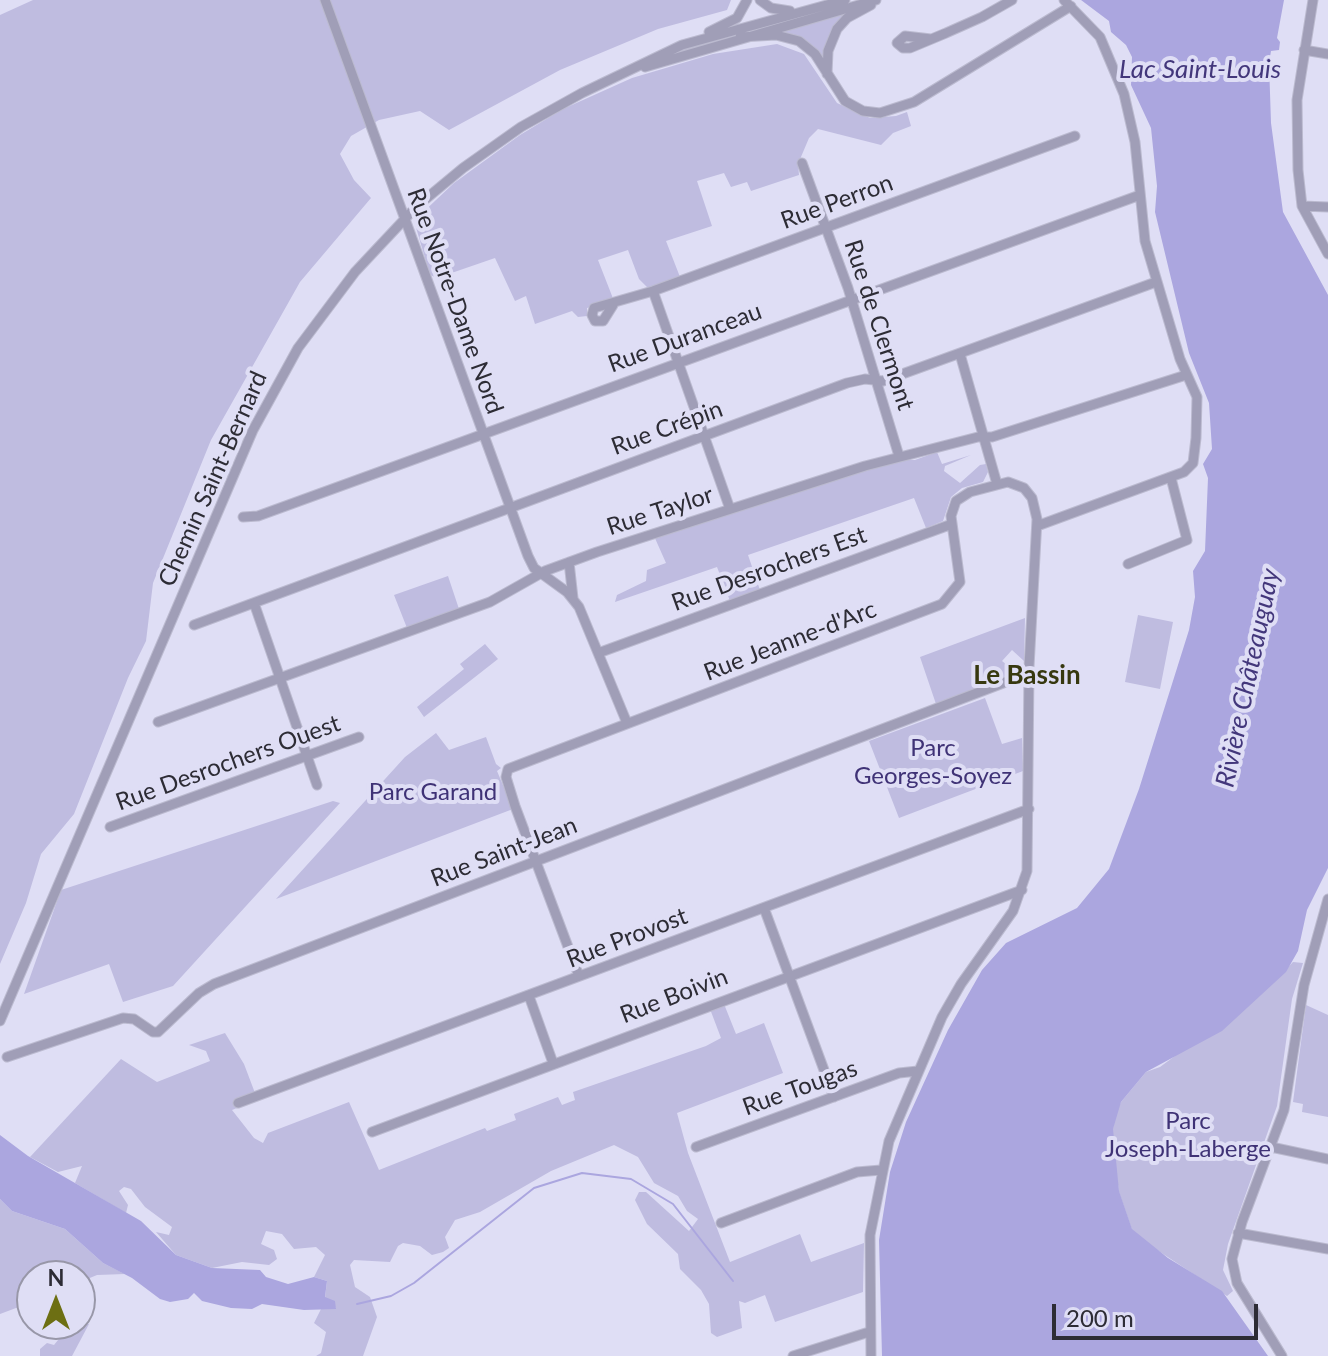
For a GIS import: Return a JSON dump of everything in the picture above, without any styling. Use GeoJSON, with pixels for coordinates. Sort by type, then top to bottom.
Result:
{"type":"FeatureCollection","features":[{"type":"Feature","properties":{"kind":"street","name":"Rue Notre-Dame Nord"},"geometry":{"type":"LineString","coordinates":[[325,0],[403,220],[533,566],[573,598]]}},
{"type":"Feature","properties":{"kind":"street"},"geometry":{"type":"LineString","coordinates":[[682,45],[735,21],[747,0]]}},
{"type":"Feature","properties":{"kind":"street"},"geometry":{"type":"LineString","coordinates":[[760,0],[776,10],[802,12]]}},
{"type":"Feature","properties":{"kind":"street","name":"Chemin Saint-Bernard"},"geometry":{"type":"LineString","coordinates":[[0,1021],[258,419],[322,313],[364,261],[403,220],[494,145],[619,75],[682,45],[845,0]]}},
{"type":"Feature","properties":{"kind":"street","name":"Chemin Saint-Bernard"},"geometry":{"type":"LineString","coordinates":[[619,75],[740,37],[878,0]]}},
{"type":"Feature","properties":{"kind":"street"},"geometry":{"type":"LineString","coordinates":[[827,74],[828,51],[837,29],[847,18],[878,0]]}},
{"type":"Feature","properties":{"kind":"street"},"geometry":{"type":"LineString","coordinates":[[931,39],[1012,0]]}},
{"type":"Feature","properties":{"kind":"street"},"geometry":{"type":"LineString","coordinates":[[1313,0],[1296,120],[1302,206],[1328,254]]}},
{"type":"Feature","properties":{"kind":"street"},"geometry":{"type":"LineString","coordinates":[[740,37],[776,35],[795,40],[815,54],[836,92],[854,107],[874,113],[890,112],[925,96],[1068,3],[1100,37],[1116,70],[1134,134],[1143,230],[1156,282],[1186,375],[1197,397],[1194,459],[1187,470],[1171,478],[1037,526]]}},
{"type":"Feature","properties":{"kind":"street"},"geometry":{"type":"LineString","coordinates":[[1304,50],[1328,54]]}},
{"type":"Feature","properties":{"kind":"street","name":"Rue Perron"},"geometry":{"type":"LineString","coordinates":[[613,305],[1075,136]]}},
{"type":"Feature","properties":{"kind":"street","name":"Rue de Clermont"},"geometry":{"type":"LineString","coordinates":[[802,163],[850,300],[899,456]]}},
{"type":"Feature","properties":{"kind":"street","name":"Rue Duranceau"},"geometry":{"type":"LineString","coordinates":[[243,517],[258,516],[1140,195]]}},
{"type":"Feature","properties":{"kind":"street"},"geometry":{"type":"LineString","coordinates":[[1302,206],[1328,207]]}},
{"type":"Feature","properties":{"kind":"street","name":"Rue Crépin"},"geometry":{"type":"LineString","coordinates":[[194,625],[847,383],[876,380],[960,354],[1156,282]]}},
{"type":"Feature","properties":{"kind":"street"},"geometry":{"type":"LineString","coordinates":[[653,291],[730,509]]}},
{"type":"Feature","properties":{"kind":"street"},"geometry":{"type":"LineString","coordinates":[[960,354],[997,484]]}},
{"type":"Feature","properties":{"kind":"street","name":"Rue Taylor"},"geometry":{"type":"LineString","coordinates":[[158,722],[490,602],[569,562],[899,456],[915,456],[984,438],[1186,375]]}},
{"type":"Feature","properties":{"kind":"street"},"geometry":{"type":"LineString","coordinates":[[1128,564],[1185,543],[1171,478]]}},
{"type":"Feature","properties":{"kind":"street"},"geometry":{"type":"LineString","coordinates":[[871,1356],[869,1245],[881,1170],[896,1123],[918,1071],[961,984],[1013,911],[1022,890],[1030,852],[1029,677],[1037,526],[1034,504],[1024,488],[1012,482],[997,484],[958,499],[951,512],[952,524]]}},
{"type":"Feature","properties":{"kind":"street","name":"Rue Desrochers Est"},"geometry":{"type":"LineString","coordinates":[[601,652],[952,524]]}},
{"type":"Feature","properties":{"kind":"street","name":"Rue Jeanne-d'Arc"},"geometry":{"type":"LineString","coordinates":[[535,862],[506,771],[942,604],[960,582],[952,524]]}},
{"type":"Feature","properties":{"kind":"street","name":"Rue Notre-Dame Nord"},"geometry":{"type":"LineString","coordinates":[[569,562],[573,598],[601,652],[627,723]]}},
{"type":"Feature","properties":{"kind":"street"},"geometry":{"type":"LineString","coordinates":[[254,603],[317,785]]}},
{"type":"Feature","properties":{"kind":"street","name":"Rue Saint-Jean"},"geometry":{"type":"LineString","coordinates":[[7,1057],[127,1017],[158,1032],[214,984],[1011,680],[1029,677]]}},
{"type":"Feature","properties":{"kind":"street","name":"Rue Desrochers Ouest"},"geometry":{"type":"LineString","coordinates":[[110,827],[359,737]]}},
{"type":"Feature","properties":{"kind":"street","name":"Rue Provost"},"geometry":{"type":"LineString","coordinates":[[238,1103],[1029,809]]}},
{"type":"Feature","properties":{"kind":"street"},"geometry":{"type":"LineString","coordinates":[[535,862],[579,976]]}},
{"type":"Feature","properties":{"kind":"street","name":"Rue Boivin"},"geometry":{"type":"LineString","coordinates":[[372,1132],[1022,890]]}},
{"type":"Feature","properties":{"kind":"street"},"geometry":{"type":"LineString","coordinates":[[1282,1356],[1235,1279],[1232,1259],[1238,1233],[1285,1105],[1304,985],[1328,899]]}},
{"type":"Feature","properties":{"kind":"street"},"geometry":{"type":"LineString","coordinates":[[991,900],[1003,901],[1013,911]]}},
{"type":"Feature","properties":{"kind":"street"},"geometry":{"type":"LineString","coordinates":[[764,908],[834,1097]]}},
{"type":"Feature","properties":{"kind":"street"},"geometry":{"type":"LineString","coordinates":[[529,996],[553,1063]]}},
{"type":"Feature","properties":{"kind":"street","name":"Rue Tougas"},"geometry":{"type":"LineString","coordinates":[[696,1147],[899,1073],[918,1071]]}},
{"type":"Feature","properties":{"kind":"street"},"geometry":{"type":"LineString","coordinates":[[1271,1147],[1328,1159]]}},
{"type":"Feature","properties":{"kind":"street"},"geometry":{"type":"LineString","coordinates":[[721,1223],[857,1172],[881,1170]]}},
{"type":"Feature","properties":{"kind":"street"},"geometry":{"type":"LineString","coordinates":[[1238,1233],[1328,1249]]}},
{"type":"Feature","properties":{"kind":"street"},"geometry":{"type":"LineString","coordinates":[[793,1356],[869,1332]]}},
{"type":"Feature","properties":{"kind":"green space"},"geometry":{"type":"Polygon","coordinates":[[[33,0],[731,0],[727,10],[658,29],[560,70],[449,130],[420,111],[379,120],[351,136],[340,154],[354,180],[371,198],[300,282],[211,440],[153,583],[146,641],[128,678],[74,814],[41,854],[26,903],[0,964],[0,15],[33,0]]]}},
{"type":"Feature","properties":{"kind":"green space"},"geometry":{"type":"Polygon","coordinates":[[[851,12],[830,33],[824,61],[775,32],[851,12]]]}},
{"type":"Feature","properties":{"kind":"green space"},"geometry":{"type":"Polygon","coordinates":[[[777,44],[804,54],[837,103],[870,118],[907,112],[911,126],[893,133],[881,145],[818,129],[809,138],[798,164],[799,175],[751,191],[747,182],[731,187],[724,173],[697,181],[712,226],[666,241],[680,277],[649,289],[639,279],[628,250],[598,260],[614,301],[587,308],[587,316],[578,317],[572,311],[535,324],[526,296],[515,301],[495,258],[437,278],[430,275],[415,224],[418,217],[454,183],[520,135],[563,109],[632,78],[713,54],[777,44]]]}},
{"type":"Feature","properties":{"kind":"green space"},"geometry":{"type":"Polygon","coordinates":[[[937,452],[942,464],[971,455],[945,466],[944,471],[960,483],[980,465],[986,464],[988,472],[983,482],[962,488],[951,497],[943,521],[926,528],[914,498],[748,555],[760,590],[730,601],[717,567],[615,602],[617,595],[646,581],[647,570],[666,563],[654,536],[899,460],[915,460],[937,452]]]}},
{"type":"Feature","properties":{"kind":"green space"},"geometry":{"type":"Polygon","coordinates":[[[448,576],[459,609],[407,628],[394,595],[448,576]]]}},
{"type":"Feature","properties":{"kind":"green space"},"geometry":{"type":"Polygon","coordinates":[[[1138,615],[1173,622],[1160,689],[1125,682],[1138,615]]]}},
{"type":"Feature","properties":{"kind":"green space","name":"Parc Georges-Soyez"},"geometry":{"type":"Polygon","coordinates":[[[1025,618],[1024,661],[1012,650],[1002,661],[1016,672],[936,704],[920,657],[1025,618]]]}},
{"type":"Feature","properties":{"kind":"green space"},"geometry":{"type":"Polygon","coordinates":[[[485,644],[498,659],[424,717],[417,707],[464,669],[460,664],[485,644]]]}},
{"type":"Feature","properties":{"kind":"green space","name":"Parc Georges-Soyez"},"geometry":{"type":"Polygon","coordinates":[[[985,698],[1002,744],[1022,738],[1023,771],[899,818],[869,741],[985,698]]]}},
{"type":"Feature","properties":{"kind":"green space","name":"Parc Garand"},"geometry":{"type":"Polygon","coordinates":[[[436,733],[449,750],[486,737],[496,764],[501,768],[497,771],[513,809],[276,899],[405,757],[436,733]]]}},
{"type":"Feature","properties":{"kind":"green space"},"geometry":{"type":"Polygon","coordinates":[[[333,801],[340,803],[173,986],[123,1002],[109,964],[24,994],[61,890],[333,801]]]}},
{"type":"Feature","properties":{"kind":"green space","name":"Parc Joseph-Laberge"},"geometry":{"type":"Polygon","coordinates":[[[1293,962],[1303,963],[1292,999],[1277,1106],[1228,1244],[1223,1270],[1233,1291],[1227,1296],[1132,1230],[1119,1192],[1112,1140],[1114,1117],[1121,1102],[1146,1072],[1160,1067],[1271,985],[1293,962]]]}},
{"type":"Feature","properties":{"kind":"green space"},"geometry":{"type":"Polygon","coordinates":[[[724,1004],[736,1034],[764,1023],[783,1073],[677,1113],[688,1153],[730,1262],[800,1234],[811,1262],[864,1243],[863,1292],[775,1322],[765,1295],[745,1303],[739,1301],[742,1328],[717,1337],[711,1333],[709,1304],[701,1290],[680,1269],[678,1254],[647,1224],[635,1200],[639,1192],[646,1192],[689,1231],[698,1219],[687,1211],[678,1196],[654,1183],[638,1157],[614,1145],[551,1171],[480,1212],[455,1220],[445,1237],[449,1248],[443,1252],[432,1255],[420,1246],[403,1243],[398,1246],[390,1262],[354,1260],[350,1265],[355,1287],[370,1297],[377,1317],[363,1356],[316,1356],[321,1353],[326,1332],[314,1323],[321,1309],[336,1308],[325,1298],[327,1281],[314,1277],[325,1255],[316,1247],[294,1249],[282,1234],[266,1231],[261,1244],[274,1250],[277,1259],[269,1265],[242,1262],[212,1268],[176,1255],[156,1232],[169,1235],[172,1227],[145,1207],[131,1189],[124,1187],[119,1191],[128,1205],[126,1213],[75,1183],[82,1166],[58,1172],[30,1157],[121,1059],[157,1082],[210,1061],[206,1051],[189,1045],[225,1033],[244,1064],[255,1093],[235,1100],[237,1108],[232,1110],[254,1138],[263,1143],[268,1133],[349,1102],[379,1170],[485,1128],[487,1131],[516,1120],[514,1114],[558,1097],[562,1105],[575,1100],[573,1092],[706,1046],[721,1038],[710,1009],[724,1004]]]}},
{"type":"Feature","properties":{"kind":"green space"},"geometry":{"type":"Polygon","coordinates":[[[1306,1005],[1328,1015],[1328,1117],[1302,1112],[1303,1104],[1293,1102],[1306,1005]]]}},
{"type":"Feature","properties":{"kind":"green space"},"geometry":{"type":"Polygon","coordinates":[[[0,1199],[12,1211],[65,1229],[103,1263],[125,1274],[96,1275],[96,1260],[16,1260],[16,1308],[0,1314],[0,1199]]]}},
{"type":"Feature","properties":{"kind":"green space"},"geometry":{"type":"Polygon","coordinates":[[[58,1340],[80,1340],[72,1356],[40,1356],[40,1349],[47,1343],[54,1345],[58,1340]]]}},
{"type":"Feature","properties":{"kind":"water"},"geometry":{"type":"Polygon","coordinates":[[[1081,0],[1284,0],[1277,38],[1279,50],[1271,51],[1269,63],[1271,123],[1283,212],[1328,295],[1328,868],[1307,910],[1298,951],[1286,972],[1222,1031],[1146,1072],[1121,1102],[1113,1129],[1119,1191],[1132,1229],[1168,1258],[1222,1291],[1268,1356],[882,1356],[879,1240],[890,1172],[906,1122],[948,1030],[982,970],[1006,943],[1077,908],[1109,869],[1139,789],[1189,630],[1195,597],[1193,571],[1205,551],[1208,478],[1203,464],[1212,449],[1209,403],[1189,353],[1155,212],[1157,186],[1151,128],[1131,85],[1132,57],[1126,45],[1111,32],[1109,21],[1081,0]]]}},
{"type":"Feature","properties":{"kind":"water"},"geometry":{"type":"Polygon","coordinates":[[[0,1135],[28,1156],[141,1221],[176,1255],[212,1268],[260,1270],[266,1277],[288,1284],[314,1277],[327,1281],[325,1297],[335,1301],[336,1309],[304,1310],[262,1304],[252,1309],[231,1308],[202,1301],[194,1293],[188,1299],[170,1302],[160,1299],[132,1278],[103,1263],[65,1229],[12,1211],[0,1199],[0,1135]]]}},
{"type":"Feature","properties":{"kind":"waterway"},"geometry":{"type":"LineString","coordinates":[[357,1304],[391,1296],[414,1283],[534,1188],[582,1173],[631,1179],[673,1204],[733,1281]]}},
{"type":"Feature","properties":{"kind":"district","name":"Le Bassin"},"geometry":{"type":"Point","coordinates":[1027,676]}},
{"type":"Feature","properties":{"kind":"water label","name":"Lac Saint-Louis"},"geometry":{"type":"Point","coordinates":[1200,70]}},
{"type":"Feature","properties":{"kind":"water label","name":"Rivière Châteauguay"},"geometry":{"type":"Point","coordinates":[1248,678]}}]}
